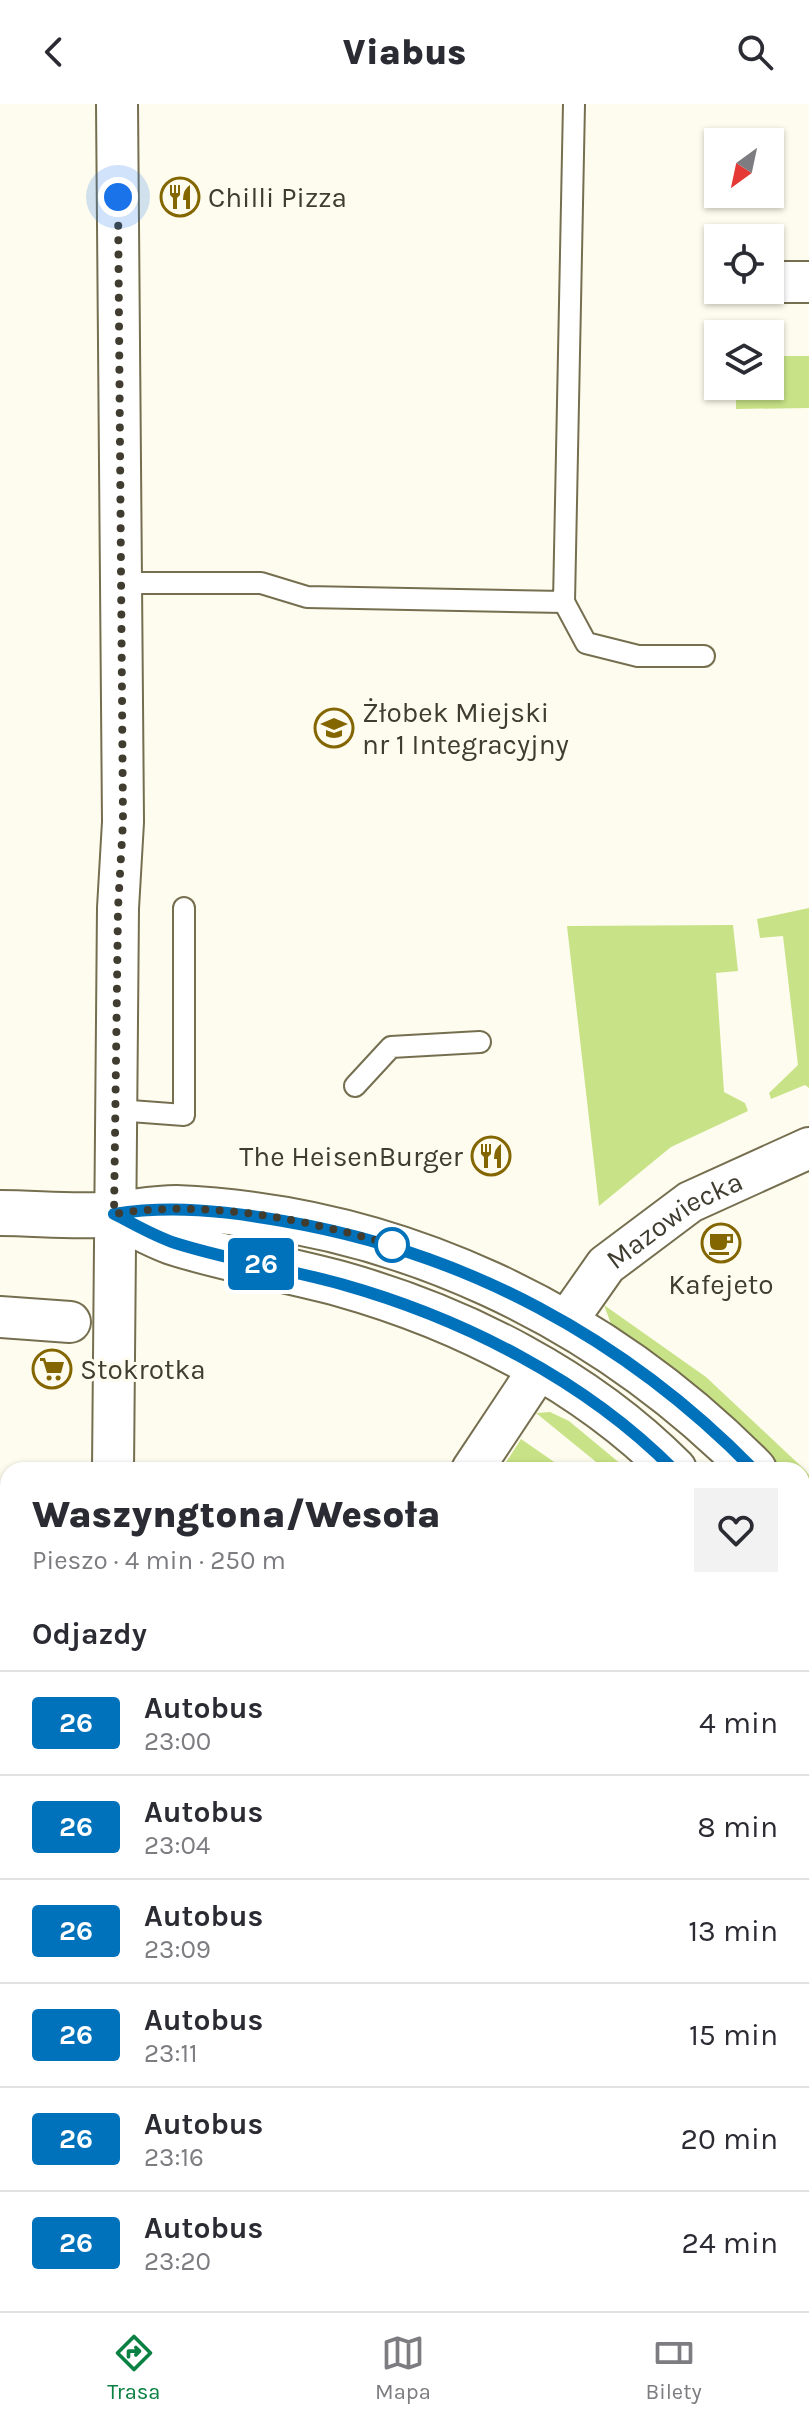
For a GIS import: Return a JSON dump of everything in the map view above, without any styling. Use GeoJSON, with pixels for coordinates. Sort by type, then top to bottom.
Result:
{"type":"FeatureCollection","features":[{"type":"Feature","properties":{"kind":"street"},"geometry":{"type":"LineString","coordinates":[[113,1462],[118,908],[123,822],[117,104]]}},
{"type":"Feature","properties":{"kind":"street"},"geometry":{"type":"LineString","coordinates":[[784,282],[809,282]]}},
{"type":"Feature","properties":{"kind":"street","name":"Mazowiecka"},"geometry":{"type":"LineString","coordinates":[[566,1322],[606,1265],[635,1241],[703,1194],[809,1148]]}},
{"type":"Feature","properties":{"kind":"street"},"geometry":{"type":"LineString","coordinates":[[0,1213],[114,1214],[174,1208],[234,1213],[323,1228],[392,1245],[515,1293],[566,1322],[668,1391],[745,1462]]}},
{"type":"Feature","properties":{"kind":"street"},"geometry":{"type":"LineString","coordinates":[[114,1214],[173,1242],[386,1298],[490,1341],[605,1412],[664,1462]]}},
{"type":"Feature","properties":{"kind":"street"},"geometry":{"type":"LineString","coordinates":[[0,1317],[70,1322]]}},
{"type":"Feature","properties":{"kind":"street"},"geometry":{"type":"LineString","coordinates":[[477,1462],[566,1322]]}},
{"type":"Feature","properties":{"kind":"lane"},"geometry":{"type":"LineString","coordinates":[[574,104],[564,602],[586,643],[638,656],[704,656]]}},
{"type":"Feature","properties":{"kind":"lane"},"geometry":{"type":"LineString","coordinates":[[120,583],[261,583],[307,597],[564,602]]}},
{"type":"Feature","properties":{"kind":"lane"},"geometry":{"type":"LineString","coordinates":[[117,1110],[184,1115],[184,908]]}},
{"type":"Feature","properties":{"kind":"lane"},"geometry":{"type":"LineString","coordinates":[[355,1086],[391,1047],[480,1042]]}},
{"type":"Feature","properties":{"kind":"green space"},"geometry":{"type":"Polygon","coordinates":[[[784,356],[809,356],[809,408],[736,409],[736,400],[784,400],[784,356]]]}},
{"type":"Feature","properties":{"kind":"green space"},"geometry":{"type":"Polygon","coordinates":[[[809,908],[809,1088],[805,1085],[771,1099],[769,1093],[798,1065],[783,936],[760,938],[757,919],[809,908]]]}},
{"type":"Feature","properties":{"kind":"green space"},"geometry":{"type":"Polygon","coordinates":[[[733,925],[738,971],[716,973],[724,1092],[745,1103],[748,1111],[671,1147],[599,1206],[567,926],[733,925]]]}},
{"type":"Feature","properties":{"kind":"green space"},"geometry":{"type":"Polygon","coordinates":[[[604,1305],[706,1377],[796,1462],[773,1462],[721,1410],[611,1324],[604,1305]]]}},
{"type":"Feature","properties":{"kind":"green space"},"geometry":{"type":"Polygon","coordinates":[[[550,1412],[569,1421],[618,1462],[596,1462],[536,1413],[550,1412]]]}},
{"type":"Feature","properties":{"kind":"green space"},"geometry":{"type":"Polygon","coordinates":[[[521,1439],[554,1462],[506,1462],[521,1439]]]}},
{"type":"Feature","properties":{"kind":"bus line","name":"26"},"geometry":{"type":"LineString","coordinates":[[666,1462],[632,1432],[571,1389],[490,1341],[431,1314],[341,1284],[173,1242],[114,1214],[149,1208],[234,1213],[323,1228],[392,1245],[432,1260],[515,1293],[592,1337],[668,1391],[746,1462]]}},
{"type":"Feature","properties":{"kind":"place","name":"Chilli Pizza"},"geometry":{"type":"Point","coordinates":[180,197]}},
{"type":"Feature","properties":{"kind":"place","name":"Żłobek Miejski nr 1 Integracyjny"},"geometry":{"type":"Point","coordinates":[334,728]}},
{"type":"Feature","properties":{"kind":"place","name":"The HeisenBurger"},"geometry":{"type":"Point","coordinates":[491,1156]}},
{"type":"Feature","properties":{"kind":"place","name":"Kafejeto"},"geometry":{"type":"Point","coordinates":[721,1243]}},
{"type":"Feature","properties":{"kind":"place","name":"Stokrotka"},"geometry":{"type":"Point","coordinates":[52,1369]}},
{"type":"Feature","properties":{"kind":"route"},"geometry":{"type":"LineString","coordinates":[[118,197],[123,822],[118,908],[117,1170],[114,1214],[149,1208],[234,1213],[323,1228],[392,1245]]}}]}
